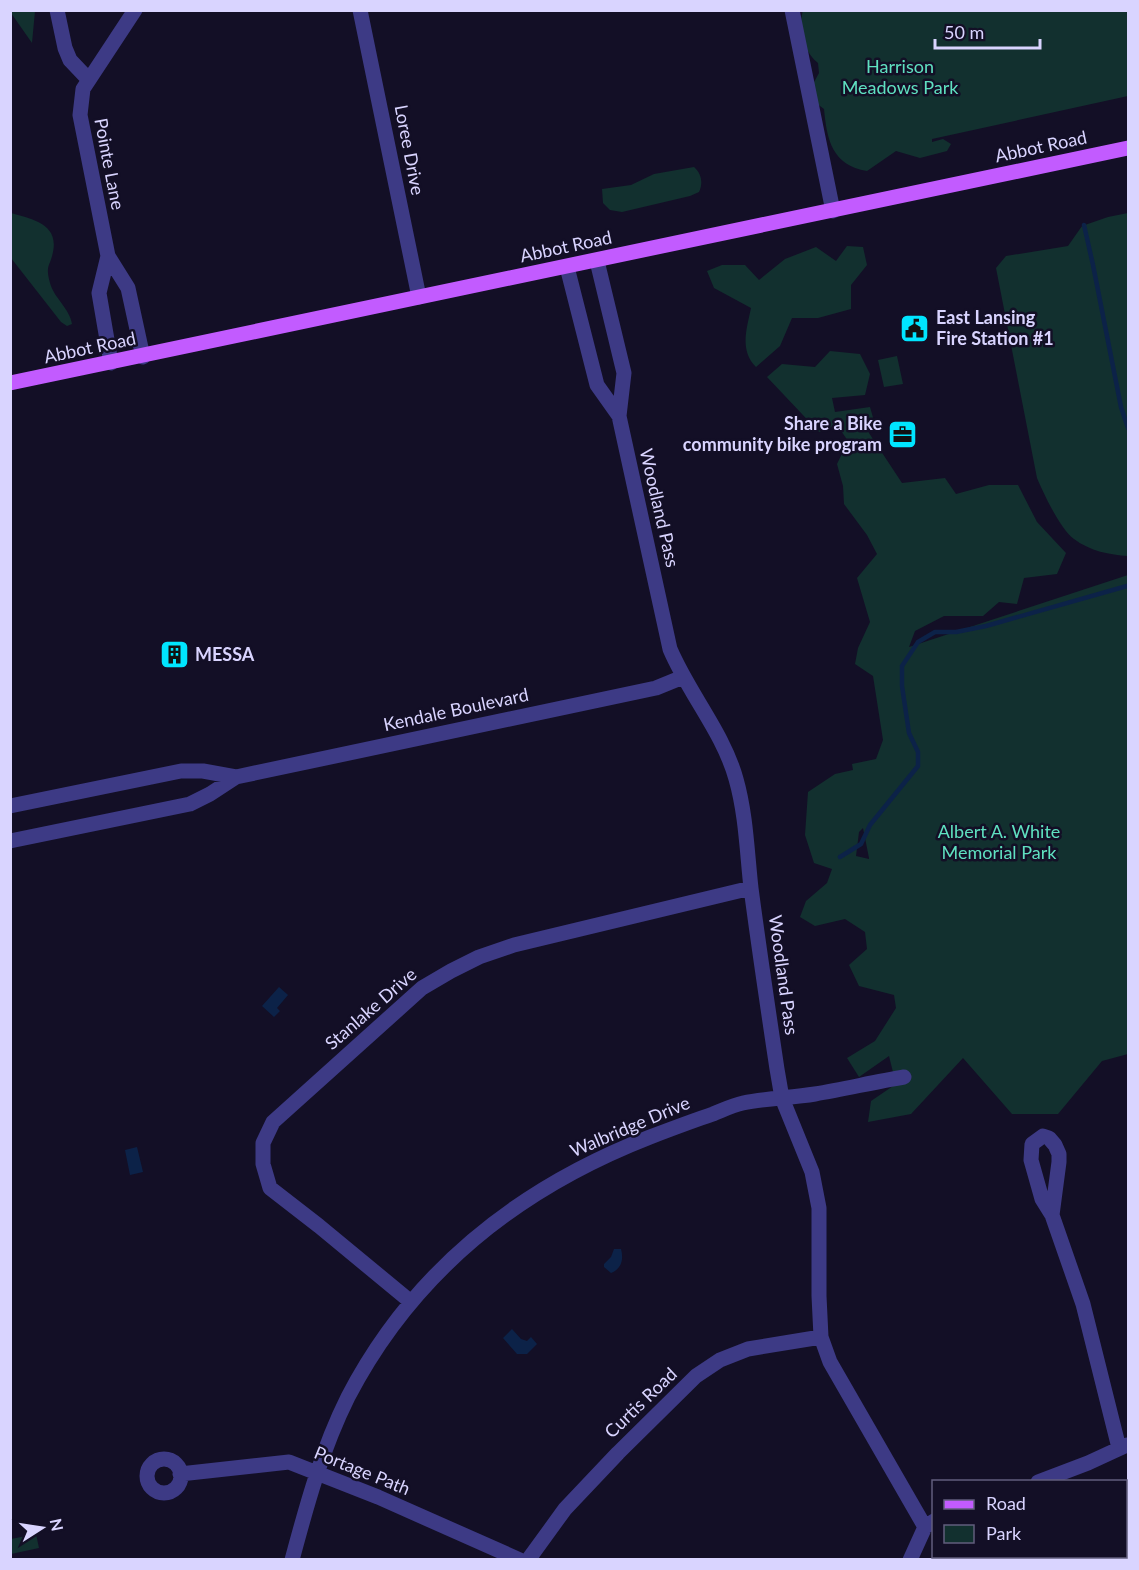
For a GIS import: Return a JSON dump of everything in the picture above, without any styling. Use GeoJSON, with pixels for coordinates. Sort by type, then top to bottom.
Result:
{"type":"FeatureCollection","features":[{"type":"Feature","properties":{"kind":"main road","name":"Abbot Road"},"geometry":{"type":"LineString","coordinates":[[10,383],[143,357],[1128,148]]}},
{"type":"Feature","properties":{"kind":"street"},"geometry":{"type":"LineString","coordinates":[[57,10],[65,48],[70,60],[89,80]]}},
{"type":"Feature","properties":{"kind":"street","name":"Pointe Lane"},"geometry":{"type":"LineString","coordinates":[[108,256],[80,115],[81,96],[135,10]]}},
{"type":"Feature","properties":{"kind":"street","name":"Loree Drive"},"geometry":{"type":"LineString","coordinates":[[360,10],[419,297]]}},
{"type":"Feature","properties":{"kind":"street"},"geometry":{"type":"LineString","coordinates":[[792,10],[833,211]]}},
{"type":"Feature","properties":{"kind":"street"},"geometry":{"type":"LineString","coordinates":[[108,256],[128,288],[143,357]]}},
{"type":"Feature","properties":{"kind":"street"},"geometry":{"type":"LineString","coordinates":[[108,256],[99,292],[111,363]]}},
{"type":"Feature","properties":{"kind":"street","name":"Woodland Pass"},"geometry":{"type":"LineString","coordinates":[[597,261],[624,373],[619,416],[670,649],[683,677],[726,751],[736,779],[782,1098],[812,1172],[819,1208],[821,1337],[830,1362],[929,1524]]}},
{"type":"Feature","properties":{"kind":"street","name":"Woodland Pass"},"geometry":{"type":"LineString","coordinates":[[567,267],[597,386],[619,416]]}},
{"type":"Feature","properties":{"kind":"street","name":"Kendale Boulevard"},"geometry":{"type":"LineString","coordinates":[[10,841],[189,804],[236,777],[656,688],[683,677]]}},
{"type":"Feature","properties":{"kind":"street","name":"Kendale Boulevard"},"geometry":{"type":"LineString","coordinates":[[10,806],[182,771],[203,771],[236,777]]}},
{"type":"Feature","properties":{"kind":"street","name":"Stanlake Drive"},"geometry":{"type":"LineString","coordinates":[[411,1302],[270,1188],[263,1164],[263,1143],[273,1122],[422,988],[451,970],[514,945],[751,888]]}},
{"type":"Feature","properties":{"kind":"street","name":"Walbridge Drive"},"geometry":{"type":"LineString","coordinates":[[292,1560],[316,1473],[348,1398],[370,1359],[411,1302],[437,1273],[491,1225],[549,1185],[609,1153],[733,1106],[904,1077]]}},
{"type":"Feature","properties":{"kind":"street"},"geometry":{"type":"LineString","coordinates":[[1043,1480],[1124,1447],[1083,1304],[1052,1215]]}},
{"type":"Feature","properties":{"kind":"street","name":"Curtis Road"},"geometry":{"type":"LineString","coordinates":[[528,1560],[565,1509],[618,1453],[696,1377],[720,1360],[748,1349],[821,1337]]}},
{"type":"Feature","properties":{"kind":"street","name":"Portage Path"},"geometry":{"type":"LineString","coordinates":[[180,1474],[289,1462],[378,1497],[520,1560]]}},
{"type":"Feature","properties":{"kind":"street"},"geometry":{"type":"LineString","coordinates":[[910,1560],[929,1524]]}},
{"type":"Feature","properties":{"kind":"green space","name":"Harrison Meadows Park"},"geometry":{"type":"Polygon","coordinates":[[[803,10],[1128,11],[1128,96],[932,139],[932,142],[943,139],[951,144],[947,151],[920,158],[896,151],[867,171],[855,168],[839,157],[834,149],[827,131],[824,109],[816,103],[813,84],[819,73],[818,63],[805,46],[803,39],[801,24],[803,10]]]}},
{"type":"Feature","properties":{"kind":"green space"},"geometry":{"type":"Polygon","coordinates":[[[10,11],[35,11],[32,43],[11,13],[10,11]]]}},
{"type":"Feature","properties":{"kind":"green space"},"geometry":{"type":"Polygon","coordinates":[[[694,167],[700,176],[701,186],[699,192],[690,196],[622,212],[610,210],[603,203],[602,189],[631,185],[654,174],[694,167]]]}},
{"type":"Feature","properties":{"kind":"green space"},"geometry":{"type":"Polygon","coordinates":[[[11,213],[35,220],[48,228],[52,235],[54,242],[48,269],[49,277],[52,288],[68,313],[72,324],[67,326],[61,322],[11,258],[11,213]]]}},
{"type":"Feature","properties":{"kind":"green space"},"geometry":{"type":"Polygon","coordinates":[[[1128,213],[1128,556],[1100,552],[1074,539],[1058,520],[1040,485],[996,268],[1006,256],[1068,246],[1082,226],[1128,213]]]}},
{"type":"Feature","properties":{"kind":"green space"},"geometry":{"type":"Polygon","coordinates":[[[847,246],[863,247],[867,265],[851,285],[851,309],[818,318],[792,318],[780,346],[756,367],[747,353],[746,346],[746,331],[751,308],[714,288],[707,271],[722,265],[745,265],[759,280],[785,259],[816,247],[836,261],[847,246]]]}},
{"type":"Feature","properties":{"kind":"green space","name":"Albert A. White Memorial Park"},"geometry":{"type":"Polygon","coordinates":[[[830,351],[860,354],[870,374],[865,395],[832,398],[835,412],[870,407],[874,421],[867,430],[902,483],[945,478],[956,494],[989,485],[1018,485],[1037,522],[1066,553],[1057,574],[1024,578],[1017,604],[999,602],[983,616],[944,616],[915,631],[909,647],[1128,575],[1128,1054],[1102,1061],[1058,1114],[1012,1114],[963,1058],[911,1114],[868,1122],[871,1101],[896,1084],[889,1056],[859,1077],[847,1058],[875,1041],[896,1008],[894,995],[859,986],[849,965],[867,949],[865,932],[845,919],[815,926],[800,917],[806,901],[827,883],[832,869],[814,863],[805,835],[808,792],[835,774],[853,770],[852,764],[876,759],[883,740],[873,676],[855,664],[858,648],[870,622],[857,578],[877,554],[867,535],[844,504],[843,486],[837,464],[848,441],[837,425],[819,432],[767,377],[782,364],[815,367],[830,351]],[[863,828],[859,832],[856,856],[869,859],[863,828]]]}},
{"type":"Feature","properties":{"kind":"green space"},"geometry":{"type":"Polygon","coordinates":[[[897,356],[903,384],[884,387],[878,360],[897,356]]]}},
{"type":"Feature","properties":{"kind":"green space"},"geometry":{"type":"Polygon","coordinates":[[[36,1534],[39,1548],[11,1554],[11,1539],[36,1534]]]}},
{"type":"Feature","properties":{"kind":"water"},"geometry":{"type":"Polygon","coordinates":[[[279,987],[288,995],[277,1008],[280,1011],[274,1017],[262,1006],[279,987]]]}},
{"type":"Feature","properties":{"kind":"water"},"geometry":{"type":"Polygon","coordinates":[[[137,1147],[143,1172],[130,1175],[125,1150],[137,1147]]]}},
{"type":"Feature","properties":{"kind":"water"},"geometry":{"type":"Polygon","coordinates":[[[614,1249],[621,1249],[622,1260],[619,1267],[611,1273],[604,1267],[604,1264],[611,1257],[614,1249]]]}},
{"type":"Feature","properties":{"kind":"water"},"geometry":{"type":"Polygon","coordinates":[[[512,1329],[521,1339],[527,1341],[531,1337],[537,1344],[527,1354],[517,1354],[503,1338],[512,1329]]]}},
{"type":"Feature","properties":{"kind":"waterway"},"geometry":{"type":"LineString","coordinates":[[1084,225],[1121,407],[1128,428]]}},
{"type":"Feature","properties":{"kind":"waterway"},"geometry":{"type":"LineString","coordinates":[[840,857],[861,844],[870,825],[918,766],[918,752],[909,733],[902,686],[902,666],[918,642],[935,632],[956,632],[986,626],[1127,586]]}},
{"type":"Feature","properties":{"kind":"place","name":"East Lansing Fire Station #1"},"geometry":{"type":"Point","coordinates":[915,328]}},
{"type":"Feature","properties":{"kind":"place","name":"Share a Bike community bike program"},"geometry":{"type":"Point","coordinates":[903,434]}},
{"type":"Feature","properties":{"kind":"place","name":"MESSA"},"geometry":{"type":"Point","coordinates":[174,655]}}]}
